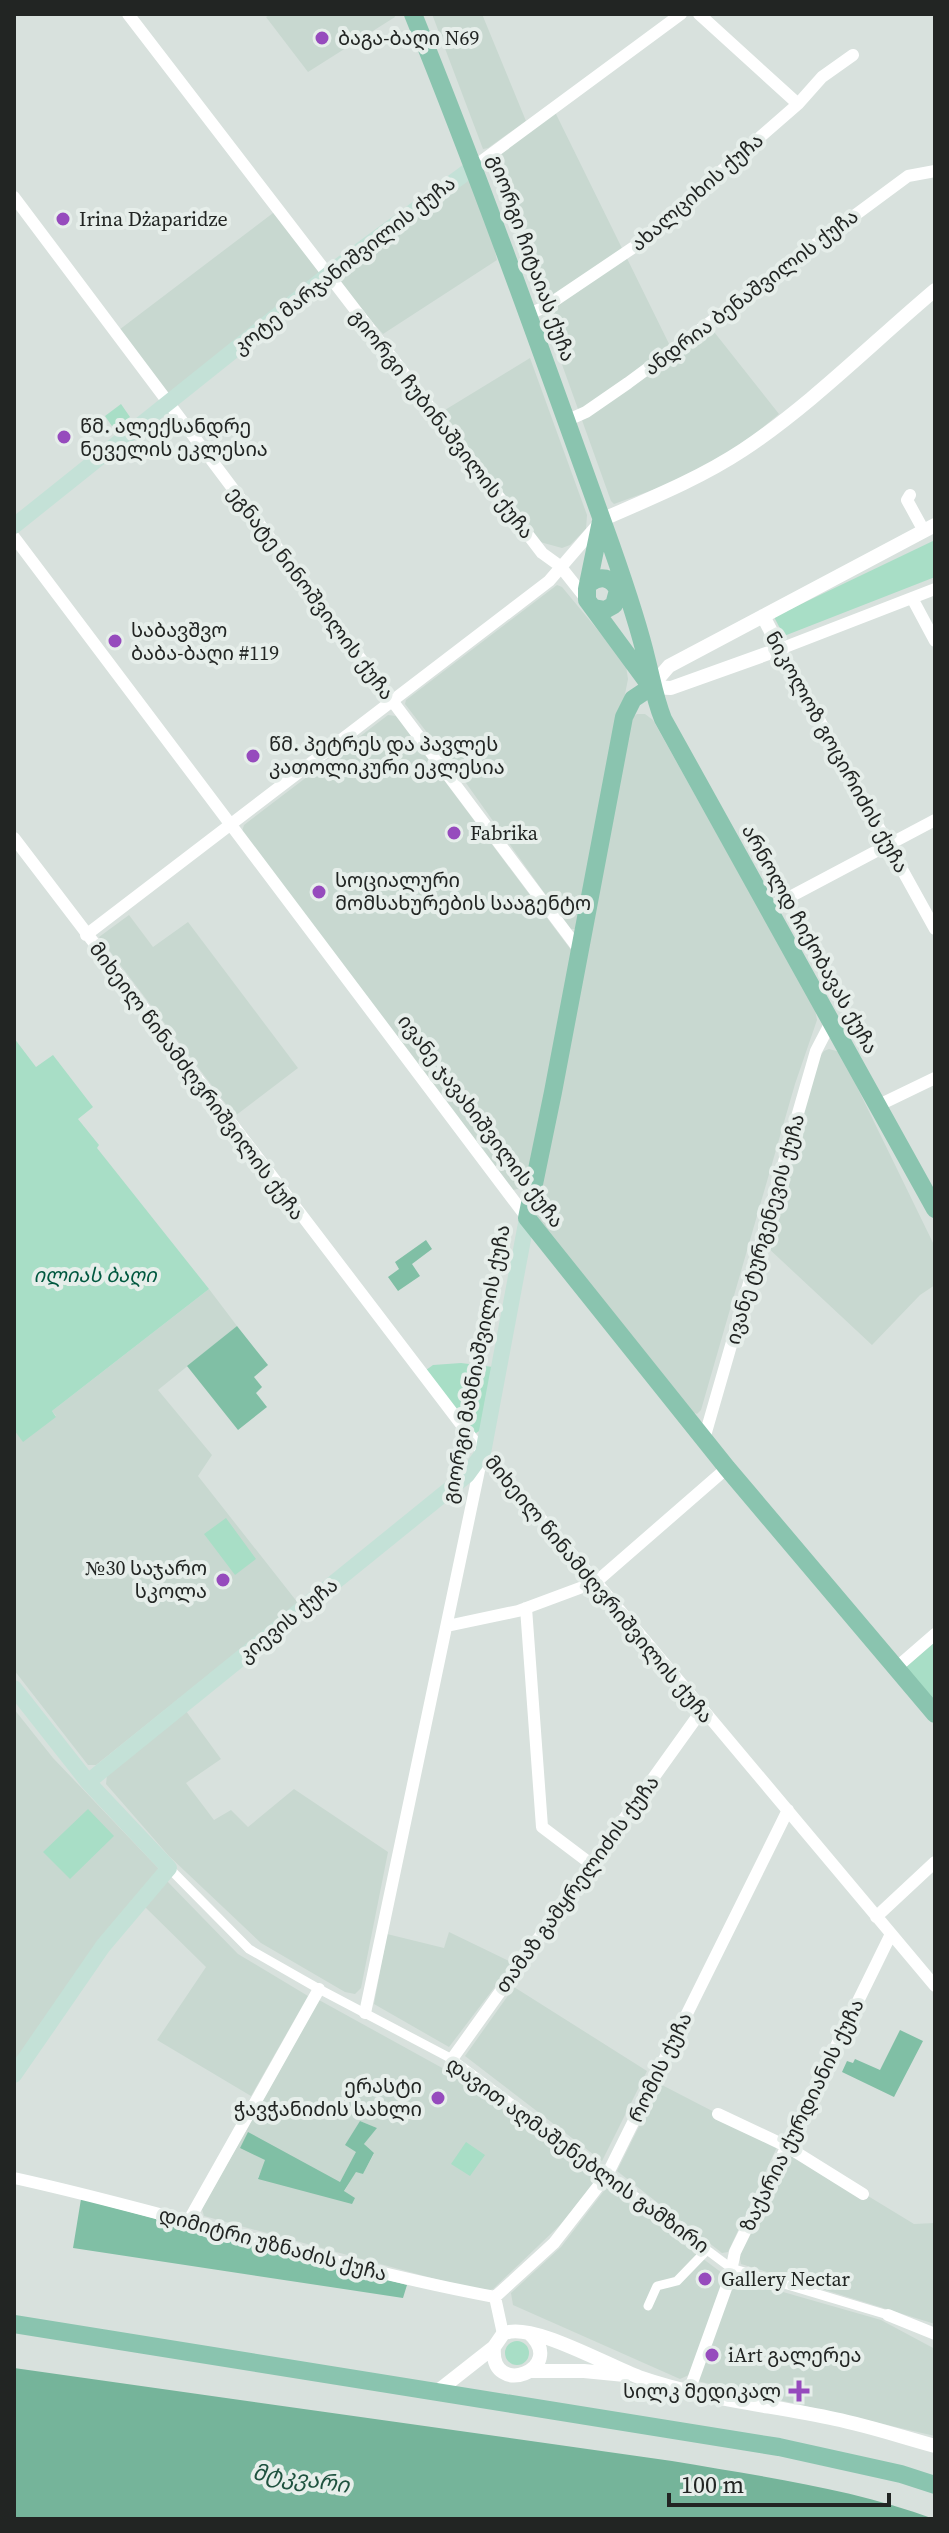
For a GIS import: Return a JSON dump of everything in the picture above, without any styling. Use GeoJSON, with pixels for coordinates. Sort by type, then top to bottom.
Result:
{"type":"FeatureCollection","features":[{"type":"Feature","properties":{"kind":"main road","name":"გიორგი ჩიტაიას ქუჩა"},"geometry":{"type":"LineString","coordinates":[[414,14],[475,166],[568,420],[651,687]]}},
{"type":"Feature","properties":{"kind":"main road","name":"კოტე მარჯანიშვილის ქუჩა"},"geometry":{"type":"LineString","coordinates":[[14,526],[327,276],[475,166]]}},
{"type":"Feature","properties":{"kind":"main road","name":"გიორგი ჩიტაიას ქუჩა"},"geometry":{"type":"LineString","coordinates":[[590,597],[601,520]]}},
{"type":"Feature","properties":{"kind":"main road"},"geometry":{"type":"LineString","coordinates":[[600,578],[611,580],[624,600],[610,608],[590,597],[600,578]]}},
{"type":"Feature","properties":{"kind":"main road"},"geometry":{"type":"LineString","coordinates":[[590,597],[622,650],[642,665]]}},
{"type":"Feature","properties":{"kind":"main road","name":"გიორგი მაზნიაშვილის ქუჩა"},"geometry":{"type":"LineString","coordinates":[[483,1453],[624,717],[633,699],[642,665]]}},
{"type":"Feature","properties":{"kind":"main road"},"geometry":{"type":"LineString","coordinates":[[633,699],[651,687]]}},
{"type":"Feature","properties":{"kind":"main road","name":"არნოლდ ჩიქობავას ქუჩა"},"geometry":{"type":"LineString","coordinates":[[651,687],[661,714],[935,1209]]}},
{"type":"Feature","properties":{"kind":"main road"},"geometry":{"type":"LineString","coordinates":[[633,699],[645,700],[661,714]]}},
{"type":"Feature","properties":{"kind":"main road","name":"ივანე ჯავახიშვილის ქუჩა"},"geometry":{"type":"LineString","coordinates":[[527,1218],[727,1468],[935,1714]]}},
{"type":"Feature","properties":{"kind":"main road","name":"კიევის ქუჩა"},"geometry":{"type":"LineString","coordinates":[[88,1782],[467,1475],[483,1453]]}},
{"type":"Feature","properties":{"kind":"main road","name":"დავით აღმაშენებლის გამზირი"},"geometry":{"type":"LineString","coordinates":[[14,1688],[88,1782],[169,1868]]}},
{"type":"Feature","properties":{"kind":"main road"},"geometry":{"type":"LineString","coordinates":[[14,2075],[103,1946],[169,1868]]}},
{"type":"Feature","properties":{"kind":"main road"},"geometry":{"type":"LineString","coordinates":[[14,2324],[779,2447],[901,2474],[935,2485]]}},
{"type":"Feature","properties":{"kind":"street","name":"გიორგი ჩუბინაშვილის ქუჩა"},"geometry":{"type":"LineString","coordinates":[[128,14],[542,553],[560,566],[590,597]]}},
{"type":"Feature","properties":{"kind":"street","name":"კოტე მარჯანიშვილის ქუჩა"},"geometry":{"type":"LineString","coordinates":[[475,166],[681,14]]}},
{"type":"Feature","properties":{"kind":"street"},"geometry":{"type":"LineString","coordinates":[[699,14],[798,104]]}},
{"type":"Feature","properties":{"kind":"street","name":"ახალციხის ქუჩა"},"geometry":{"type":"LineString","coordinates":[[529,314],[545,307],[634,247],[798,104],[822,77],[853,55]]}},
{"type":"Feature","properties":{"kind":"street","name":"ანდრია ბენაშვილის ქუჩა"},"geometry":{"type":"LineString","coordinates":[[568,420],[586,412],[628,383],[908,176],[935,171]]}},
{"type":"Feature","properties":{"kind":"street","name":"ეგნატე ნინოშვილის ქუჩა"},"geometry":{"type":"LineString","coordinates":[[14,197],[580,951]]}},
{"type":"Feature","properties":{"kind":"street"},"geometry":{"type":"LineString","coordinates":[[86,935],[549,581],[601,520],[688,482],[743,450],[796,411],[935,290]]}},
{"type":"Feature","properties":{"kind":"street"},"geometry":{"type":"LineString","coordinates":[[642,665],[669,666],[930,528],[909,506],[907,500],[910,495]]}},
{"type":"Feature","properties":{"kind":"street","name":"ივანე ჯავახიშვილის ქუჩა"},"geometry":{"type":"LineString","coordinates":[[14,537],[527,1218]]}},
{"type":"Feature","properties":{"kind":"street"},"geometry":{"type":"LineString","coordinates":[[651,687],[671,688],[935,589]]}},
{"type":"Feature","properties":{"kind":"street"},"geometry":{"type":"LineString","coordinates":[[912,598],[935,641]]}},
{"type":"Feature","properties":{"kind":"street","name":"ნიკოლოზ გოცირიძის ქუჩა"},"geometry":{"type":"LineString","coordinates":[[763,616],[935,929]]}},
{"type":"Feature","properties":{"kind":"street"},"geometry":{"type":"LineString","coordinates":[[651,687],[669,666]]}},
{"type":"Feature","properties":{"kind":"street"},"geometry":{"type":"LineString","coordinates":[[769,908],[935,820]]}},
{"type":"Feature","properties":{"kind":"street","name":"მიხეილ წინამძღვრიშვილის ქუჩა"},"geometry":{"type":"LineString","coordinates":[[14,838],[483,1453],[596,1582],[935,1986]]}},
{"type":"Feature","properties":{"kind":"street","name":"ივანე ტურგენევის ქუჩა"},"geometry":{"type":"LineString","coordinates":[[704,1439],[816,1051],[831,1022]]}},
{"type":"Feature","properties":{"kind":"street"},"geometry":{"type":"LineString","coordinates":[[877,1106],[935,1078]]}},
{"type":"Feature","properties":{"kind":"street","name":"გიორგი მაზნიაშვილის ქუჩა"},"geometry":{"type":"LineString","coordinates":[[365,2013],[483,1453]]}},
{"type":"Feature","properties":{"kind":"street"},"geometry":{"type":"LineString","coordinates":[[447,1626],[526,1608],[596,1582],[727,1468]]}},
{"type":"Feature","properties":{"kind":"street"},"geometry":{"type":"LineString","coordinates":[[526,1608],[542,1827],[591,1864]]}},
{"type":"Feature","properties":{"kind":"street"},"geometry":{"type":"LineString","coordinates":[[897,1667],[935,1634]]}},
{"type":"Feature","properties":{"kind":"street","name":"თამაზ გამყრელიძის ქუჩა"},"geometry":{"type":"LineString","coordinates":[[452,2059],[702,1710]]}},
{"type":"Feature","properties":{"kind":"street","name":"რომის ქუჩა"},"geometry":{"type":"LineString","coordinates":[[495,2297],[562,2234],[607,2175],[788,1810]]}},
{"type":"Feature","properties":{"kind":"street"},"geometry":{"type":"LineString","coordinates":[[876,1917],[935,1862]]}},
{"type":"Feature","properties":{"kind":"street","name":"დავით აღმაშენებლის გამზირი"},"geometry":{"type":"LineString","coordinates":[[169,1868],[249,1949],[452,2059],[731,2268],[888,2315],[935,2334]]}},
{"type":"Feature","properties":{"kind":"street","name":"ზაქარია ქურდიანის ქუჩა"},"geometry":{"type":"LineString","coordinates":[[689,2391],[735,2252],[891,1934]]}},
{"type":"Feature","properties":{"kind":"street"},"geometry":{"type":"LineString","coordinates":[[189,2220],[319,1989]]}},
{"type":"Feature","properties":{"kind":"street"},"geometry":{"type":"LineString","coordinates":[[718,2114],[786,2146],[863,2194]]}},
{"type":"Feature","properties":{"kind":"street","name":"დიმიტრი უზნაძის ქუჩა"},"geometry":{"type":"LineString","coordinates":[[14,2178],[189,2220],[407,2280],[495,2297]]}},
{"type":"Feature","properties":{"kind":"street"},"geometry":{"type":"LineString","coordinates":[[648,2306],[657,2286],[677,2281],[707,2250]]}},
{"type":"Feature","properties":{"kind":"street"},"geometry":{"type":"LineString","coordinates":[[495,2297],[503,2334]]}},
{"type":"Feature","properties":{"kind":"street"},"geometry":{"type":"LineString","coordinates":[[438,2391],[494,2347],[503,2334],[516,2330],[594,2357],[638,2377]]}},
{"type":"Feature","properties":{"kind":"street"},"geometry":{"type":"LineString","coordinates":[[517,2405],[526,2374],[539,2359],[538,2345],[529,2333]]}},
{"type":"Feature","properties":{"kind":"street"},"geometry":{"type":"LineString","coordinates":[[494,2347],[497,2366],[507,2374],[584,2371],[638,2377],[689,2391],[838,2419],[935,2446]]}},
{"type":"Feature","properties":{"kind":"shaded area","name":"ბაგა-ბაღი N69"},"geometry":{"type":"Polygon","coordinates":[[[271,14],[394,14],[395,17],[308,72],[266,17],[271,14]]]}},
{"type":"Feature","properties":{"kind":"shaded area"},"geometry":{"type":"Polygon","coordinates":[[[432,14],[482,14],[526,121],[488,148],[483,149],[432,14]]]}},
{"type":"Feature","properties":{"kind":"shaded area"},"geometry":{"type":"Polygon","coordinates":[[[555,112],[674,354],[711,328],[779,414],[738,448],[688,477],[614,504],[489,161],[555,112]]]}},
{"type":"Feature","properties":{"kind":"shaded area"},"geometry":{"type":"Polygon","coordinates":[[[470,177],[488,222],[497,260],[383,334],[336,281],[470,177]]]}},
{"type":"Feature","properties":{"kind":"shaded area"},"geometry":{"type":"Polygon","coordinates":[[[277,210],[327,276],[167,403],[115,333],[277,210]]]}},
{"type":"Feature","properties":{"kind":"shaded area"},"geometry":{"type":"Polygon","coordinates":[[[530,358],[587,515],[586,529],[570,545],[562,548],[540,542],[440,413],[530,358]]]}},
{"type":"Feature","properties":{"kind":"shaded area"},"geometry":{"type":"Polygon","coordinates":[[[557,585],[562,587],[616,652],[626,666],[628,679],[578,929],[570,929],[466,783],[405,704],[406,700],[557,585]]]}},
{"type":"Feature","properties":{"kind":"shaded area"},"geometry":{"type":"Polygon","coordinates":[[[645,714],[653,720],[815,1009],[817,1020],[795,1084],[701,1410],[697,1414],[690,1411],[535,1221],[632,718],[645,714]]]}},
{"type":"Feature","properties":{"kind":"shaded area"},"geometry":{"type":"Polygon","coordinates":[[[388,715],[396,716],[574,954],[527,1187],[508,1191],[242,831],[244,825],[388,715]]]}},
{"type":"Feature","properties":{"kind":"shaded area"},"geometry":{"type":"Polygon","coordinates":[[[129,915],[153,947],[188,922],[298,1068],[235,1116],[99,937],[129,915]]]}},
{"type":"Feature","properties":{"kind":"shaded area"},"geometry":{"type":"Polygon","coordinates":[[[829,1049],[840,1052],[935,1247],[935,1285],[920,1295],[872,1345],[766,1246],[818,1059],[829,1049]]]}},
{"type":"Feature","properties":{"kind":"shaded area"},"geometry":{"type":"Polygon","coordinates":[[[426,1240],[432,1249],[412,1264],[420,1276],[398,1291],[388,1277],[399,1269],[395,1262],[426,1240]]]}},
{"type":"Feature","properties":{"kind":"shaded area"},"geometry":{"type":"Polygon","coordinates":[[[209,1289],[237,1326],[158,1390],[212,1455],[198,1476],[298,1603],[96,1765],[88,1765],[14,1670],[14,1430],[23,1441],[56,1416],[52,1411],[209,1289]]]}},
{"type":"Feature","properties":{"kind":"shaded area"},"geometry":{"type":"Polygon","coordinates":[[[237,1326],[268,1365],[254,1377],[262,1387],[256,1393],[267,1407],[238,1430],[187,1366],[237,1326]]]}},
{"type":"Feature","properties":{"kind":"shaded area"},"geometry":{"type":"Polygon","coordinates":[[[14,1709],[53,1758],[158,1868],[158,1872],[14,2066],[14,1709]]]}},
{"type":"Feature","properties":{"kind":"shaded area"},"geometry":{"type":"Polygon","coordinates":[[[186,1711],[221,1759],[186,1783],[214,1820],[231,1810],[248,1827],[294,1789],[388,1852],[361,1988],[355,1994],[345,1992],[261,1943],[169,1856],[106,1784],[107,1775],[186,1711]]]}},
{"type":"Feature","properties":{"kind":"shaded area"},"geometry":{"type":"Polygon","coordinates":[[[167,1881],[238,1954],[308,1996],[251,2096],[157,2040],[206,1967],[145,1907],[167,1881]]]}},
{"type":"Feature","properties":{"kind":"shaded area"},"geometry":{"type":"Polygon","coordinates":[[[449,1932],[513,1963],[449,2047],[374,2004],[387,1934],[444,1948],[449,1932]]]}},
{"type":"Feature","properties":{"kind":"shaded area"},"geometry":{"type":"Polygon","coordinates":[[[514,1987],[647,2071],[602,2161],[465,2056],[514,1987]]]}},
{"type":"Feature","properties":{"kind":"shaded area"},"geometry":{"type":"Polygon","coordinates":[[[319,2000],[464,2080],[598,2178],[560,2225],[493,2289],[483,2292],[204,2216],[202,2209],[319,2000]],[[360,2121],[357,2152],[340,2182],[266,2160],[258,2178],[344,2192],[356,2171],[363,2174],[374,2154],[364,2144],[377,2128],[360,2121]]]}},
{"type":"Feature","properties":{"kind":"shaded area"},"geometry":{"type":"Polygon","coordinates":[[[900,2030],[923,2041],[894,2097],[842,2072],[847,2061],[853,2063],[855,2059],[880,2070],[900,2030]]]}},
{"type":"Feature","properties":{"kind":"shaded area"},"geometry":{"type":"Polygon","coordinates":[[[660,2084],[778,2145],[728,2252],[722,2253],[617,2171],[660,2084]]]}},
{"type":"Feature","properties":{"kind":"shaded area"},"geometry":{"type":"Polygon","coordinates":[[[360,2121],[377,2128],[364,2144],[374,2153],[363,2174],[356,2172],[344,2191],[355,2198],[352,2204],[258,2179],[265,2160],[240,2148],[248,2132],[340,2182],[356,2152],[345,2145],[360,2121]]]}},
{"type":"Feature","properties":{"kind":"shaded area"},"geometry":{"type":"Polygon","coordinates":[[[790,2153],[914,2224],[935,2223],[935,2324],[741,2264],[739,2255],[790,2153]]]}},
{"type":"Feature","properties":{"kind":"shaded area"},"geometry":{"type":"Polygon","coordinates":[[[607,2187],[726,2276],[689,2375],[680,2379],[513,2305],[511,2293],[561,2247],[607,2187]]]}},
{"type":"Feature","properties":{"kind":"shaded area"},"geometry":{"type":"Polygon","coordinates":[[[81,2199],[407,2285],[403,2298],[73,2248],[81,2199]]]}},
{"type":"Feature","properties":{"kind":"shaded area"},"geometry":{"type":"Polygon","coordinates":[[[734,2278],[881,2320],[935,2349],[935,2436],[697,2381],[734,2278]]]}},
{"type":"Feature","properties":{"kind":"green space"},"geometry":{"type":"Polygon","coordinates":[[[121,404],[130,417],[114,429],[105,416],[121,404]]]}},
{"type":"Feature","properties":{"kind":"green space"},"geometry":{"type":"Polygon","coordinates":[[[935,540],[935,577],[784,636],[774,617],[935,540]]]}},
{"type":"Feature","properties":{"kind":"green space","name":"ილიას ბაღი"},"geometry":{"type":"Polygon","coordinates":[[[14,1038],[36,1067],[53,1055],[93,1107],[78,1119],[99,1145],[97,1148],[209,1289],[52,1411],[56,1417],[23,1442],[14,1430],[14,1038]]]}},
{"type":"Feature","properties":{"kind":"green space"},"geometry":{"type":"Polygon","coordinates":[[[461,1363],[493,1367],[481,1430],[476,1433],[471,1431],[426,1370],[433,1365],[461,1363]]]}},
{"type":"Feature","properties":{"kind":"green space"},"geometry":{"type":"Polygon","coordinates":[[[226,1518],[256,1559],[235,1575],[204,1534],[226,1518]]]}},
{"type":"Feature","properties":{"kind":"green space"},"geometry":{"type":"Polygon","coordinates":[[[935,1642],[935,1705],[905,1668],[935,1642]]]}},
{"type":"Feature","properties":{"kind":"green space"},"geometry":{"type":"Polygon","coordinates":[[[88,1809],[114,1836],[70,1879],[43,1852],[88,1809]]]}},
{"type":"Feature","properties":{"kind":"green space"},"geometry":{"type":"Polygon","coordinates":[[[466,2142],[485,2155],[470,2176],[451,2164],[466,2142]]]}},
{"type":"Feature","properties":{"kind":"green space"},"geometry":{"type":"Polygon","coordinates":[[[517,2341],[525,2345],[529,2353],[525,2361],[517,2365],[509,2361],[505,2353],[509,2345],[517,2341]]]}},
{"type":"Feature","properties":{"kind":"water","name":"მტკვარი"},"geometry":{"type":"Polygon","coordinates":[[[14,2368],[672,2461],[838,2491],[934,2519],[14,2519],[14,2368]]]}},
{"type":"Feature","properties":{"kind":"place","name":"ბაგა-ბაღი N69"},"geometry":{"type":"Point","coordinates":[322,38]}},
{"type":"Feature","properties":{"kind":"place","name":"Irina Dżaparidze"},"geometry":{"type":"Point","coordinates":[63,219]}},
{"type":"Feature","properties":{"kind":"place","name":"წმ. ალექსანდრე ნეველის ეკლესია"},"geometry":{"type":"Point","coordinates":[64,437]}},
{"type":"Feature","properties":{"kind":"place","name":"საბავშვო ბაბა-ბაღი #119"},"geometry":{"type":"Point","coordinates":[115,641]}},
{"type":"Feature","properties":{"kind":"place","name":"წმ. პეტრეს და პავლეს კათოლიკური ეკლესია"},"geometry":{"type":"Point","coordinates":[253,756]}},
{"type":"Feature","properties":{"kind":"place","name":"Fabrika"},"geometry":{"type":"Point","coordinates":[454,833]}},
{"type":"Feature","properties":{"kind":"place","name":"სოციალური მომსახურების სააგენტო"},"geometry":{"type":"Point","coordinates":[319,892]}},
{"type":"Feature","properties":{"kind":"place","name":"№30 საჯარო სკოლა"},"geometry":{"type":"Point","coordinates":[223,1580]}},
{"type":"Feature","properties":{"kind":"place","name":"ერასტი ჭავჭანიძის სახლი"},"geometry":{"type":"Point","coordinates":[438,2098]}},
{"type":"Feature","properties":{"kind":"place","name":"Gallery Nectar"},"geometry":{"type":"Point","coordinates":[705,2279]}},
{"type":"Feature","properties":{"kind":"place","name":"iArt გალერეა"},"geometry":{"type":"Point","coordinates":[712,2355]}},
{"type":"Feature","properties":{"kind":"place","name":"სილკ მედიკალ"},"geometry":{"type":"Point","coordinates":[799,2391]}}]}
